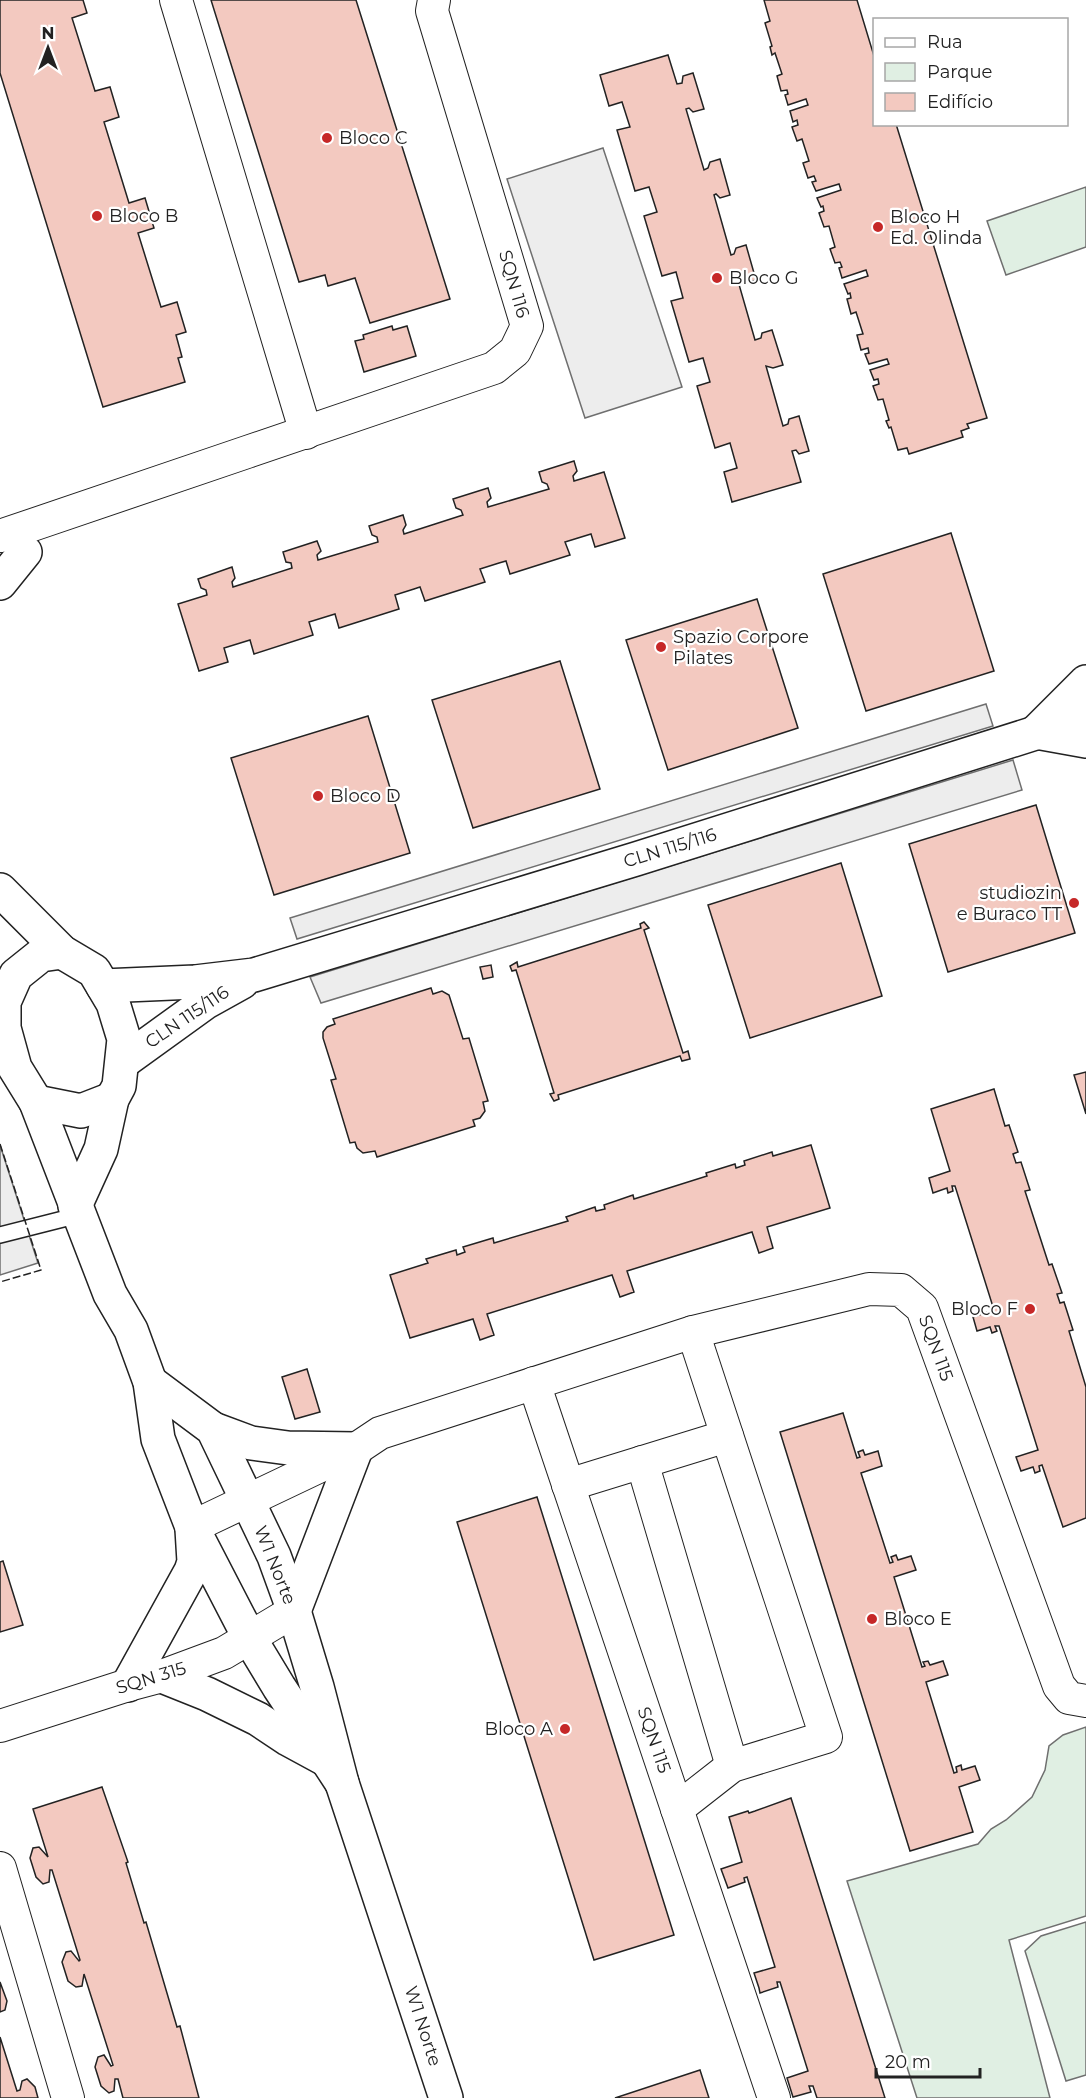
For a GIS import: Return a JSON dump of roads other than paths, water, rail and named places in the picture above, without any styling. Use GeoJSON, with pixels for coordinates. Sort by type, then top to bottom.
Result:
{"type":"FeatureCollection","features":[{"type":"Feature","properties":{"kind":"street"},"geometry":{"type":"LineString","coordinates":[[176,0],[306,433]]}},
{"type":"Feature","properties":{"kind":"street","name":"SQN 116"},"geometry":{"type":"LineString","coordinates":[[15,546],[70,511],[495,368],[515,351],[527,326],[432,11],[434,0]]}},
{"type":"Feature","properties":{"kind":"street"},"geometry":{"type":"LineString","coordinates":[[0,518],[15,546],[0,584]]}},
{"type":"Feature","properties":{"kind":"street"},"geometry":{"type":"LineString","coordinates":[[1036,732],[1086,682]]}},
{"type":"Feature","properties":{"kind":"street","name":"CLN 115/116"},"geometry":{"type":"LineString","coordinates":[[103,986],[195,982],[254,975],[636,859],[1086,717]]}},
{"type":"Feature","properties":{"kind":"street"},"geometry":{"type":"LineString","coordinates":[[1036,732],[1086,741]]}},
{"type":"Feature","properties":{"kind":"street"},"geometry":{"type":"LineString","coordinates":[[0,890],[62,952],[94,971],[113,1003],[124,1039],[119,1086],[112,1099],[101,1149],[77,1211]]}},
{"type":"Feature","properties":{"kind":"street"},"geometry":{"type":"LineString","coordinates":[[62,952],[41,955],[16,975],[2,992],[3,1029],[15,1068],[36,1102],[81,1111],[112,1099]]}},
{"type":"Feature","properties":{"kind":"street","name":"CLN 115/116"},"geometry":{"type":"LineString","coordinates":[[123,1062],[206,1002],[254,975]]}},
{"type":"Feature","properties":{"kind":"street","name":"W1 Norte"},"geometry":{"type":"LineString","coordinates":[[36,1102],[110,1294],[131,1330],[150,1382],[159,1439],[192,1527],[250,1639],[333,1771]]}},
{"type":"Feature","properties":{"kind":"street","name":"SQN 115"},"geometry":{"type":"LineString","coordinates":[[192,1527],[356,1449],[380,1433],[693,1332],[869,1288],[901,1290],[922,1308],[1059,1686],[1069,1698],[1086,1701]]}},
{"type":"Feature","properties":{"kind":"street"},"geometry":{"type":"LineString","coordinates":[[677,1809],[732,1766],[826,1737],[693,1332]]}},
{"type":"Feature","properties":{"kind":"street","name":"W1 Norte"},"geometry":{"type":"LineString","coordinates":[[150,1382],[213,1429],[274,1556],[294,1611],[317,1688],[333,1771],[446,2098]]}},
{"type":"Feature","properties":{"kind":"street","name":"SQN 115"},"geometry":{"type":"LineString","coordinates":[[534,1383],[774,2098]]}},
{"type":"Feature","properties":{"kind":"street"},"geometry":{"type":"LineString","coordinates":[[213,1429],[252,1443],[279,1447],[356,1449],[294,1611]]}},
{"type":"Feature","properties":{"kind":"street"},"geometry":{"type":"LineString","coordinates":[[568,1485],[727,1436]]}},
{"type":"Feature","properties":{"kind":"street"},"geometry":{"type":"LineString","coordinates":[[642,1462],[732,1766]]}},
{"type":"Feature","properties":{"kind":"street"},"geometry":{"type":"LineString","coordinates":[[128,1685],[191,1571],[194,1562],[192,1527]]}},
{"type":"Feature","properties":{"kind":"street","name":"SQN 315"},"geometry":{"type":"LineString","coordinates":[[0,1726],[162,1676],[224,1653],[294,1611]]}},
{"type":"Feature","properties":{"kind":"street"},"geometry":{"type":"LineString","coordinates":[[162,1676],[207,1694],[258,1719],[333,1771]]}},
{"type":"Feature","properties":{"kind":"street"},"geometry":{"type":"LineString","coordinates":[[0,1868],[68,2098]]}},
{"type":"Feature","properties":{"kind":"lane"},"geometry":{"type":"LineString","coordinates":[[0,1235],[77,1211]]}},
{"type":"Feature","properties":{"kind":"place","name":"Bloco C"},"geometry":{"type":"Point","coordinates":[327,138]}},
{"type":"Feature","properties":{"kind":"place","name":"Bloco B"},"geometry":{"type":"Point","coordinates":[97,216]}},
{"type":"Feature","properties":{"kind":"place","name":"Bloco H Ed. Olinda"},"geometry":{"type":"Point","coordinates":[878,227]}},
{"type":"Feature","properties":{"kind":"place","name":"Bloco G"},"geometry":{"type":"Point","coordinates":[717,278]}},
{"type":"Feature","properties":{"kind":"place","name":"Spazio Corpore Pilates"},"geometry":{"type":"Point","coordinates":[661,647]}},
{"type":"Feature","properties":{"kind":"place","name":"Bloco D"},"geometry":{"type":"Point","coordinates":[318,796]}},
{"type":"Feature","properties":{"kind":"place","name":"studiozin e Buraco TT"},"geometry":{"type":"Point","coordinates":[1074,903]}},
{"type":"Feature","properties":{"kind":"place","name":"Bloco F"},"geometry":{"type":"Point","coordinates":[1030,1309]}},
{"type":"Feature","properties":{"kind":"place","name":"Bloco E"},"geometry":{"type":"Point","coordinates":[872,1619]}},
{"type":"Feature","properties":{"kind":"place","name":"Bloco A"},"geometry":{"type":"Point","coordinates":[565,1729]}}]}
